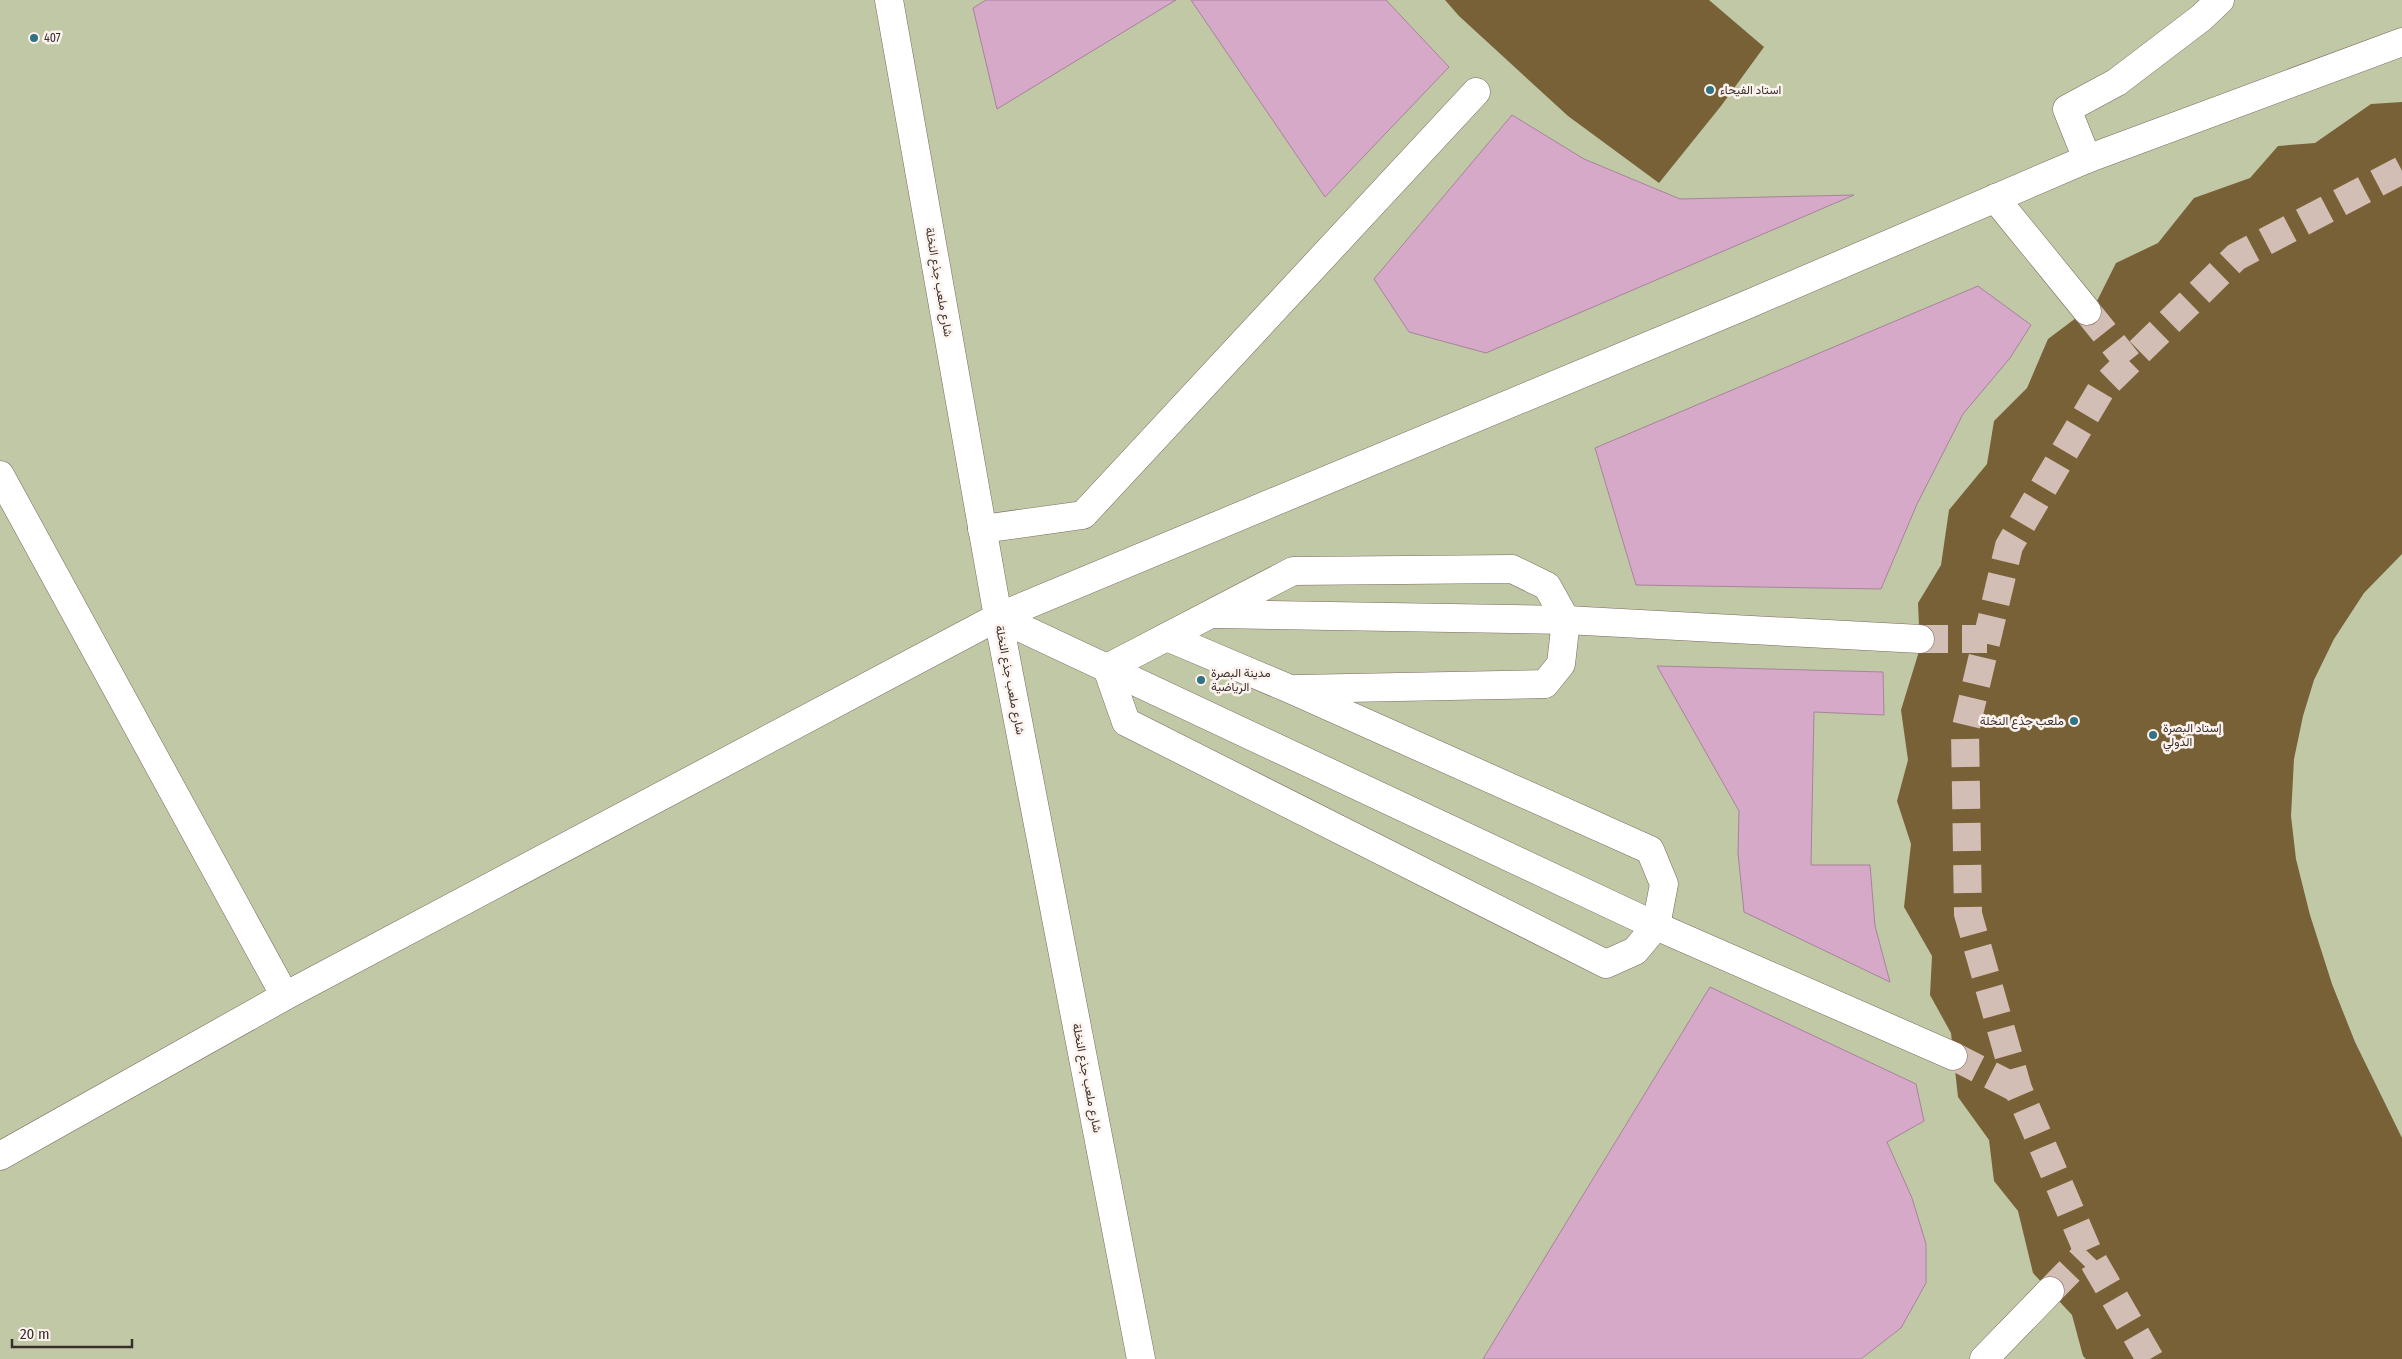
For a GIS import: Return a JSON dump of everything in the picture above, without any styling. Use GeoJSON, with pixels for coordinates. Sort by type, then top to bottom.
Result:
{"type":"FeatureCollection","features":[{"type":"Feature","properties":{"kind":"street","name":"شارع ملعب جذع النخلة"},"geometry":{"type":"LineString","coordinates":[[889,0],[998,617],[1141,1359]]}},
{"type":"Feature","properties":{"kind":"street"},"geometry":{"type":"LineString","coordinates":[[2087,159],[2067,109],[2117,82],[2201,18],[2220,0]]}},
{"type":"Feature","properties":{"kind":"street"},"geometry":{"type":"LineString","coordinates":[[0,1156],[285,996],[998,617],[1744,306],[2087,159],[2402,42]]}},
{"type":"Feature","properties":{"kind":"street"},"geometry":{"type":"LineString","coordinates":[[982,529],[1083,515],[1476,92]]}},
{"type":"Feature","properties":{"kind":"street"},"geometry":{"type":"LineString","coordinates":[[1995,198],[2087,311]]}},
{"type":"Feature","properties":{"kind":"street"},"geometry":{"type":"LineString","coordinates":[[0,474],[285,996]]}},
{"type":"Feature","properties":{"kind":"street"},"geometry":{"type":"LineString","coordinates":[[1107,668],[1293,571],[1512,569],[1547,586],[1566,620],[1561,664],[1545,684],[1290,689]]}},
{"type":"Feature","properties":{"kind":"street"},"geometry":{"type":"LineString","coordinates":[[1212,614],[1566,620],[1920,639]]}},
{"type":"Feature","properties":{"kind":"street"},"geometry":{"type":"LineString","coordinates":[[998,617],[1656,926],[1953,1056]]}},
{"type":"Feature","properties":{"kind":"street"},"geometry":{"type":"LineString","coordinates":[[1107,668],[1126,722],[1606,964],[1635,951],[1656,926],[1664,884],[1650,850],[1290,689],[1167,637]]}},
{"type":"Feature","properties":{"kind":"street"},"geometry":{"type":"LineString","coordinates":[[1984,1359],[2050,1291]]}},
{"type":"Feature","properties":{"kind":"green space","name":"مدينة البصرة الرياضية"},"geometry":{"type":"Polygon","coordinates":[[[0,0],[2402,0],[2402,1359],[0,1359],[0,0]]]}},
{"type":"Feature","properties":{"kind":"shaded area"},"geometry":{"type":"Polygon","coordinates":[[[986,0],[1176,0],[997,109],[973,8],[986,0]]]}},
{"type":"Feature","properties":{"kind":"shaded area"},"geometry":{"type":"Polygon","coordinates":[[[1191,0],[1386,0],[1449,67],[1325,197],[1191,0]]]}},
{"type":"Feature","properties":{"kind":"shaded area"},"geometry":{"type":"Polygon","coordinates":[[[1512,115],[1584,159],[1680,199],[1854,195],[1486,353],[1409,332],[1374,279],[1512,115]]]}},
{"type":"Feature","properties":{"kind":"shaded area"},"geometry":{"type":"Polygon","coordinates":[[[1978,286],[2031,325],[2010,358],[1963,414],[1917,504],[1881,589],[1636,585],[1595,448],[1978,286]]]}},
{"type":"Feature","properties":{"kind":"shaded area"},"geometry":{"type":"Polygon","coordinates":[[[1657,666],[1883,672],[1884,715],[1814,712],[1811,865],[1870,865],[1875,926],[1890,982],[1744,912],[1738,853],[1739,811],[1657,666]]]}},
{"type":"Feature","properties":{"kind":"shaded area"},"geometry":{"type":"Polygon","coordinates":[[[1710,987],[1916,1084],[1924,1121],[1887,1142],[1912,1198],[1926,1244],[1926,1283],[1901,1328],[1861,1359],[1483,1359],[1710,987]]]}},
{"type":"Feature","properties":{"kind":"building"},"geometry":{"type":"Polygon","coordinates":[[[1445,0],[1709,0],[1764,47],[1721,106],[1659,183],[1568,116],[1459,16],[1445,0]]]}},
{"type":"Feature","properties":{"kind":"building","name":"إستاد البصرة الدولي"},"geometry":{"type":"Polygon","coordinates":[[[2402,102],[2402,554],[2364,593],[2334,639],[2314,680],[2303,716],[2294,759],[2291,816],[2296,859],[2310,915],[2332,984],[2355,1042],[2402,1138],[2402,1359],[2086,1359],[2083,1356],[2072,1315],[2033,1273],[2018,1211],[1994,1181],[1989,1140],[1958,1097],[1951,1033],[1930,995],[1932,956],[1904,907],[1911,844],[1897,801],[1908,760],[1901,710],[1920,648],[1918,603],[1941,565],[1949,510],[1987,464],[1994,421],[2027,388],[2048,339],[2096,303],[2116,263],[2158,243],[2194,198],[2250,178],[2278,146],[2315,143],[2371,104],[2402,102]]]}},
{"type":"Feature","properties":{"kind":"tunnel"},"geometry":{"type":"LineString","coordinates":[[2150,1359],[2088,1252],[2018,1089],[1968,914],[1965,731],[2009,546],[2102,388],[2236,257],[2402,170]]}},
{"type":"Feature","properties":{"kind":"tunnel"},"geometry":{"type":"LineString","coordinates":[[2087,311],[2128,362]]}},
{"type":"Feature","properties":{"kind":"tunnel"},"geometry":{"type":"LineString","coordinates":[[1920,639],[1987,639]]}},
{"type":"Feature","properties":{"kind":"tunnel"},"geometry":{"type":"LineString","coordinates":[[1953,1056],[2018,1089]]}},
{"type":"Feature","properties":{"kind":"tunnel"},"geometry":{"type":"LineString","coordinates":[[2050,1291],[2088,1252]]}},
{"type":"Feature","properties":{"kind":"place","name":"407"},"geometry":{"type":"Point","coordinates":[34,38]}},
{"type":"Feature","properties":{"kind":"place","name":"استاد الفيحاء"},"geometry":{"type":"Point","coordinates":[1710,90]}},
{"type":"Feature","properties":{"kind":"place","name":"مدينة البصرة الرياضية"},"geometry":{"type":"Point","coordinates":[1201,680]}},
{"type":"Feature","properties":{"kind":"place","name":"ملعب جذع النخلة"},"geometry":{"type":"Point","coordinates":[2074,721]}},
{"type":"Feature","properties":{"kind":"place","name":"إستاد البصرة الدولي"},"geometry":{"type":"Point","coordinates":[2153,735]}}]}
